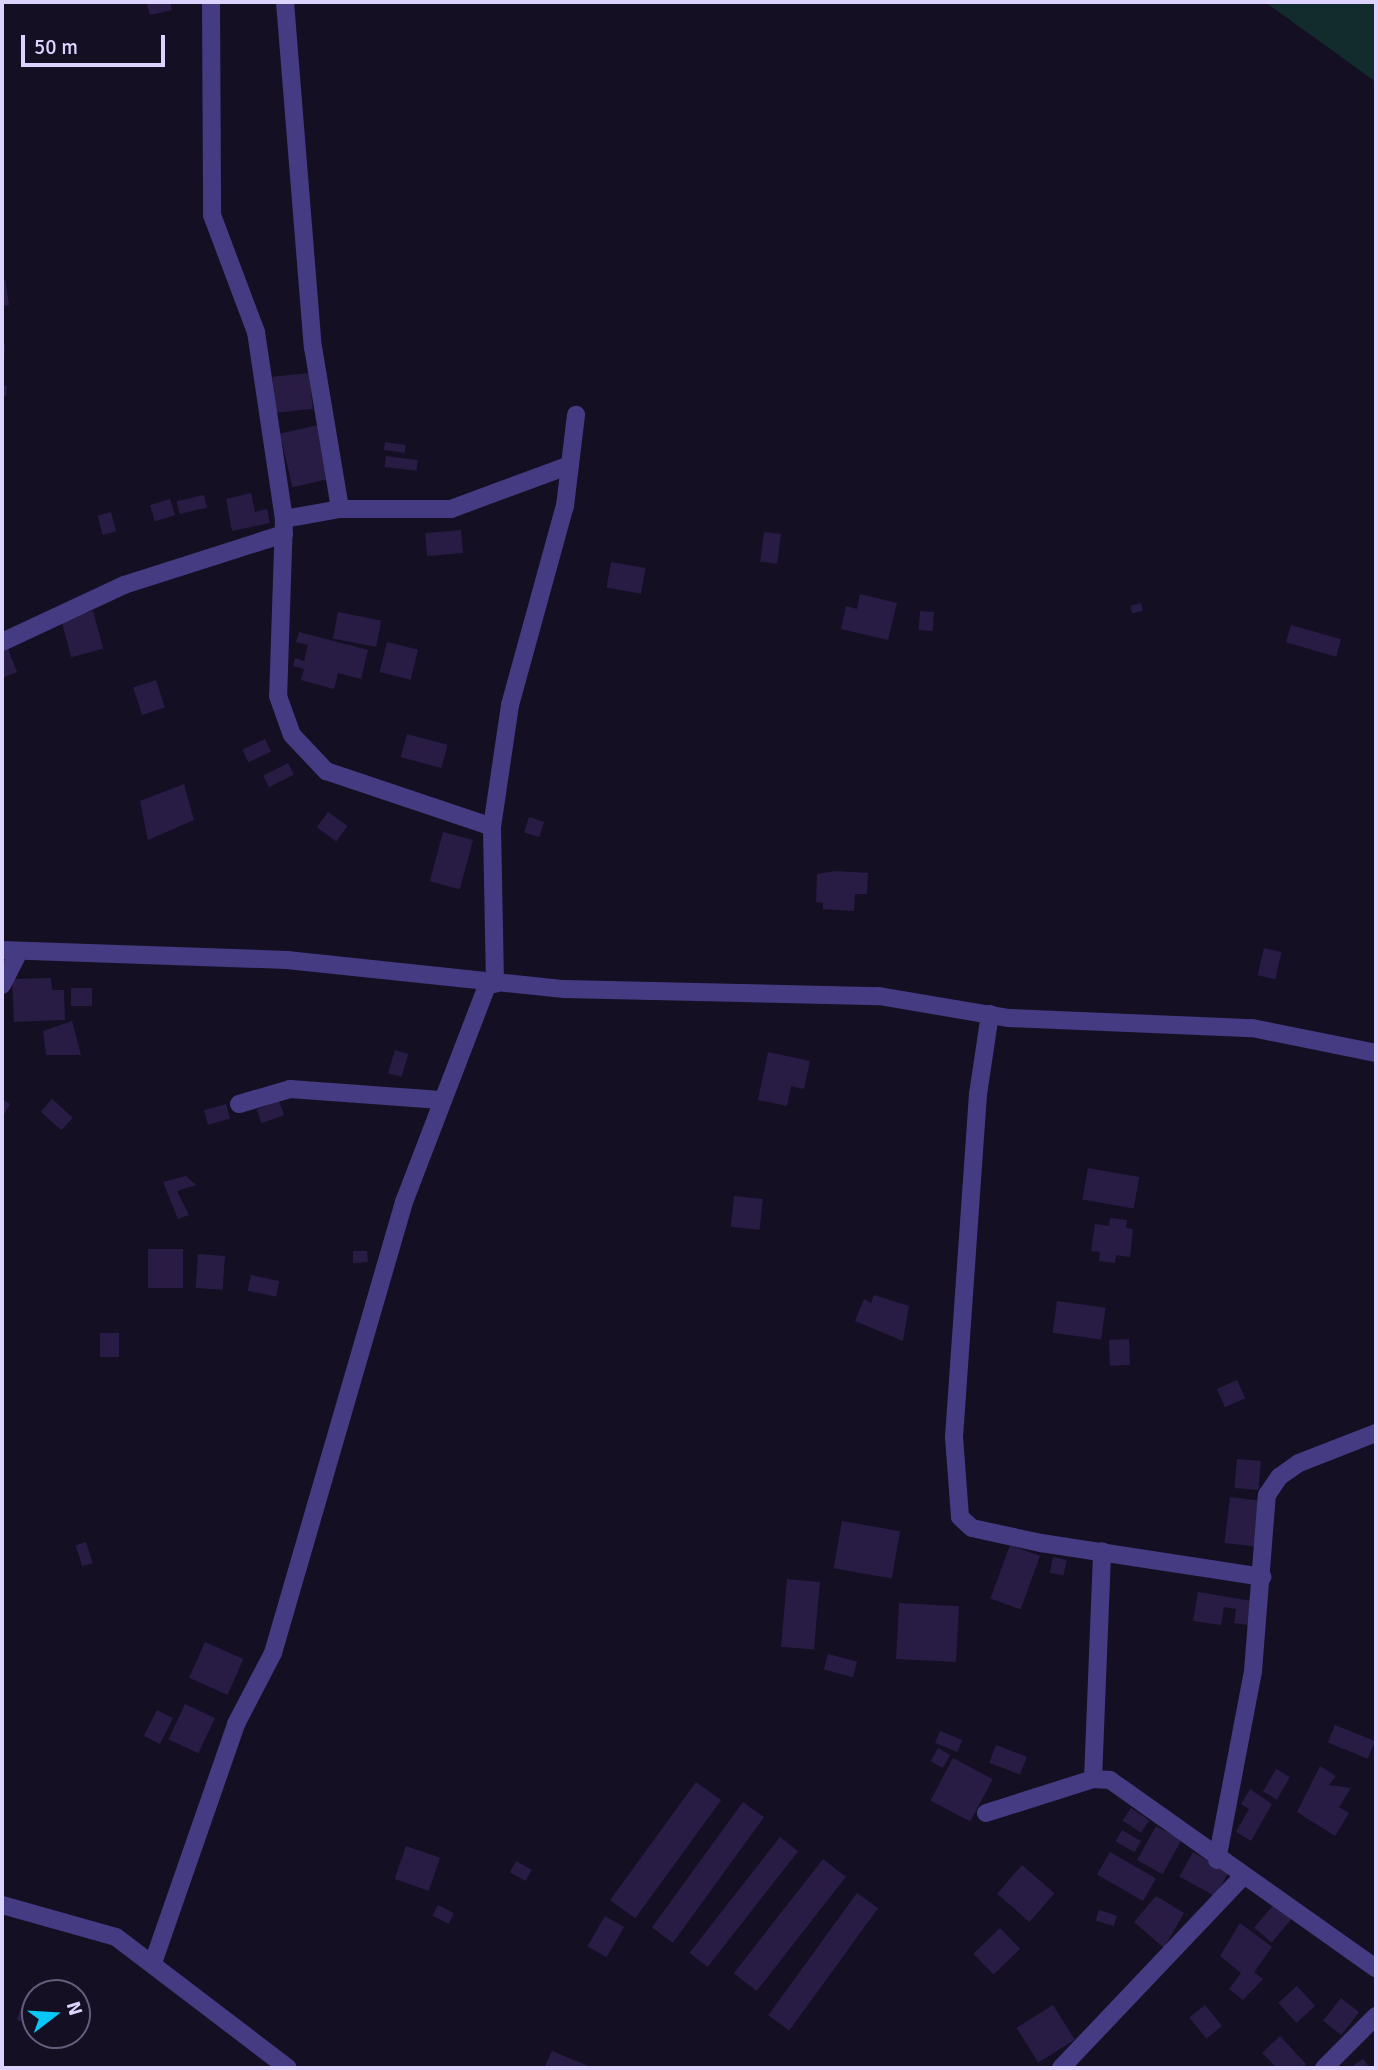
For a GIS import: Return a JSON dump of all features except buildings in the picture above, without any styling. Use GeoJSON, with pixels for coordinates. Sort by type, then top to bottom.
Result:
{"type":"FeatureCollection","features":[{"type":"Feature","properties":{"kind":"street"},"geometry":{"type":"LineString","coordinates":[[211,2],[212,215],[256,332],[284,527],[286,594],[275,672],[292,735],[327,771],[492,827]]}},
{"type":"Feature","properties":{"kind":"street"},"geometry":{"type":"LineString","coordinates":[[285,2],[313,347],[340,509]]}},
{"type":"Feature","properties":{"kind":"street"},"geometry":{"type":"LineString","coordinates":[[154,1960],[236,1724],[273,1653],[322,1469],[441,1100],[492,984],[492,827],[510,705],[565,506],[576,415]]}},
{"type":"Feature","properties":{"kind":"street"},"geometry":{"type":"LineString","coordinates":[[2,642],[124,585],[340,509],[451,509],[570,465]]}},
{"type":"Feature","properties":{"kind":"street"},"geometry":{"type":"LineString","coordinates":[[2,985],[10,950],[287,960],[492,984],[822,999],[879,996],[990,1014],[1252,1028],[1376,1053]]}},
{"type":"Feature","properties":{"kind":"street"},"geometry":{"type":"LineString","coordinates":[[990,1014],[978,1094],[954,1437],[956,1508],[972,1528],[1262,1577]]}},
{"type":"Feature","properties":{"kind":"street"},"geometry":{"type":"LineString","coordinates":[[239,1104],[290,1089],[441,1100]]}},
{"type":"Feature","properties":{"kind":"street"},"geometry":{"type":"LineString","coordinates":[[1217,1860],[1253,1671],[1268,1495],[1279,1477],[1376,1433]]}},
{"type":"Feature","properties":{"kind":"street"},"geometry":{"type":"LineString","coordinates":[[1093,1779],[1102,1551]]}},
{"type":"Feature","properties":{"kind":"street"},"geometry":{"type":"LineString","coordinates":[[986,1813],[1093,1779],[1110,1780],[1241,1878],[1376,1968]]}},
{"type":"Feature","properties":{"kind":"street"},"geometry":{"type":"LineString","coordinates":[[1061,2068],[1241,1878]]}},
{"type":"Feature","properties":{"kind":"street"},"geometry":{"type":"LineString","coordinates":[[2,1905],[116,1937],[154,1960],[288,2068]]}},
{"type":"Feature","properties":{"kind":"street"},"geometry":{"type":"LineString","coordinates":[[1324,2068],[1376,2015]]}},
{"type":"Feature","properties":{"kind":"green space"},"geometry":{"type":"Polygon","coordinates":[[[1265,2],[1376,2],[1376,82],[1265,2]]]}}]}
